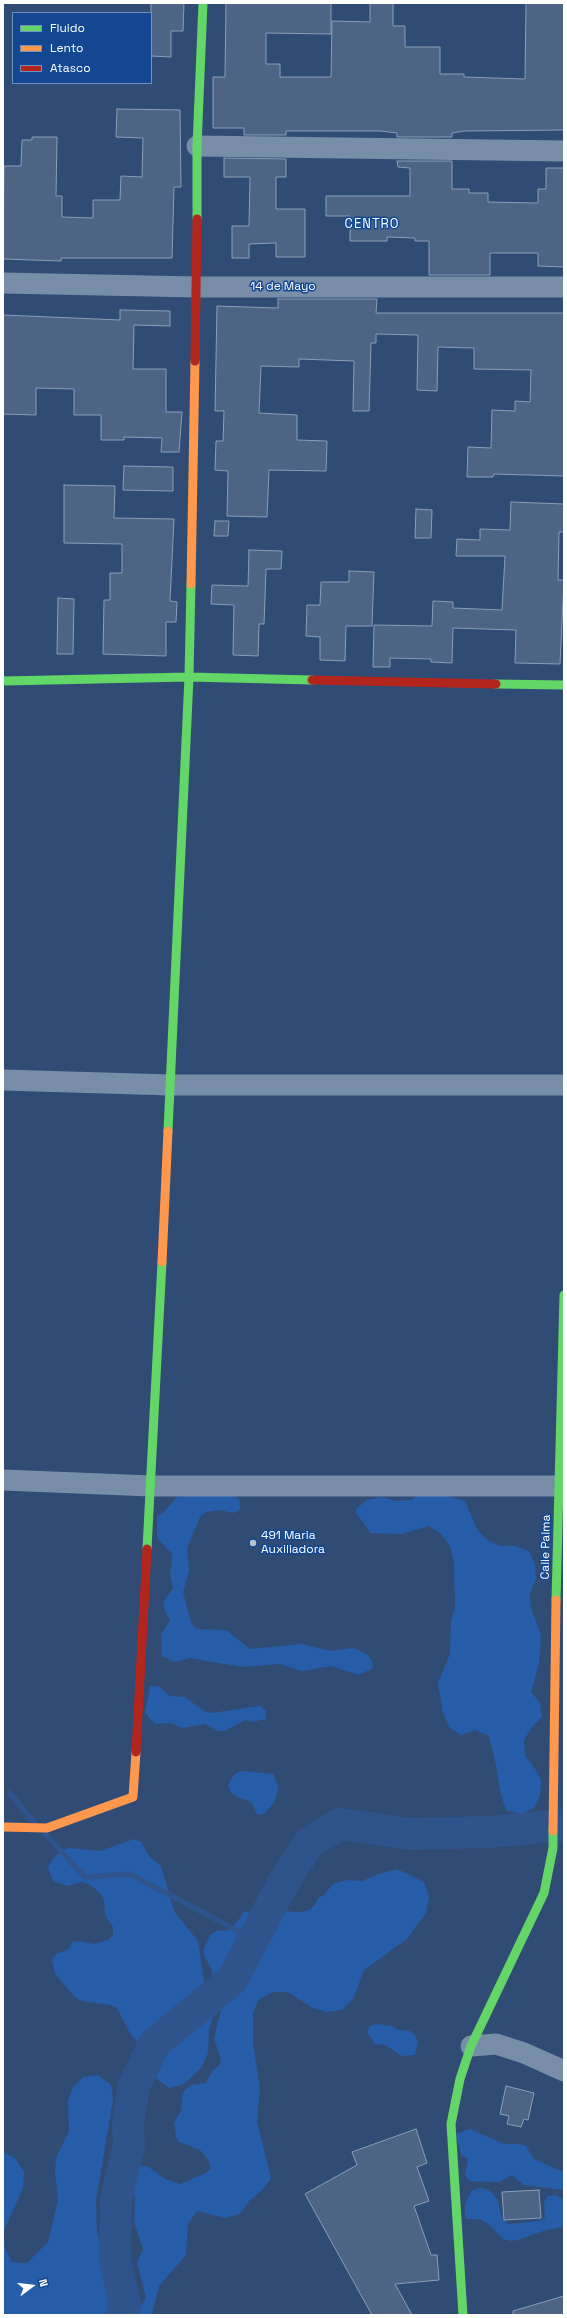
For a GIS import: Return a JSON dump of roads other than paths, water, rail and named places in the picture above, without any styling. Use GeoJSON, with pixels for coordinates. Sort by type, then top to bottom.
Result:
{"type":"FeatureCollection","features":[{"type":"Feature","properties":{"kind":"street"},"geometry":{"type":"LineString","coordinates":[[3,1826],[46,1828],[133,1797],[151,1486],[189,677],[197,287],[197,146],[203,3]]}},
{"type":"Feature","properties":{"kind":"street"},"geometry":{"type":"LineString","coordinates":[[197,146],[564,151]]}},
{"type":"Feature","properties":{"kind":"street","name":"14 de Mayo"},"geometry":{"type":"LineString","coordinates":[[3,283],[197,287],[564,287]]}},
{"type":"Feature","properties":{"kind":"street"},"geometry":{"type":"LineString","coordinates":[[3,680],[189,677],[564,685]]}},
{"type":"Feature","properties":{"kind":"street"},"geometry":{"type":"LineString","coordinates":[[3,1080],[171,1085],[564,1085]]}},
{"type":"Feature","properties":{"kind":"street","name":"Calle Palma"},"geometry":{"type":"LineString","coordinates":[[463,2315],[451,2124],[460,2079],[471,2046],[544,1893],[553,1848],[564,1295]]}},
{"type":"Feature","properties":{"kind":"street"},"geometry":{"type":"LineString","coordinates":[[3,1480],[151,1486],[561,1486]]}},
{"type":"Feature","properties":{"kind":"street"},"geometry":{"type":"LineString","coordinates":[[471,2046],[496,2044],[524,2053],[564,2071]]}},
{"type":"Feature","properties":{"kind":"waterway"},"geometry":{"type":"LineString","coordinates":[[10,1793],[34,1822]]}},
{"type":"Feature","properties":{"kind":"waterway"},"geometry":{"type":"LineString","coordinates":[[122,2315],[125,2305],[115,2259],[116,2199],[129,2147],[128,2121],[134,2085],[155,2043],[232,1980],[283,1883],[309,1843],[340,1824],[411,1834],[489,1832],[564,1825]]}},
{"type":"Feature","properties":{"kind":"waterway"},"geometry":{"type":"LineString","coordinates":[[45,1834],[85,1877],[130,1874],[255,1940]]}},
{"type":"Feature","properties":{"kind":"place","name":"491 Maria Auxiliadora"},"geometry":{"type":"Point","coordinates":[253,1543]}},
{"type":"Feature","properties":{"kind":"district","name":"CENTRO"},"geometry":{"type":"Point","coordinates":[372,224]}}]}
